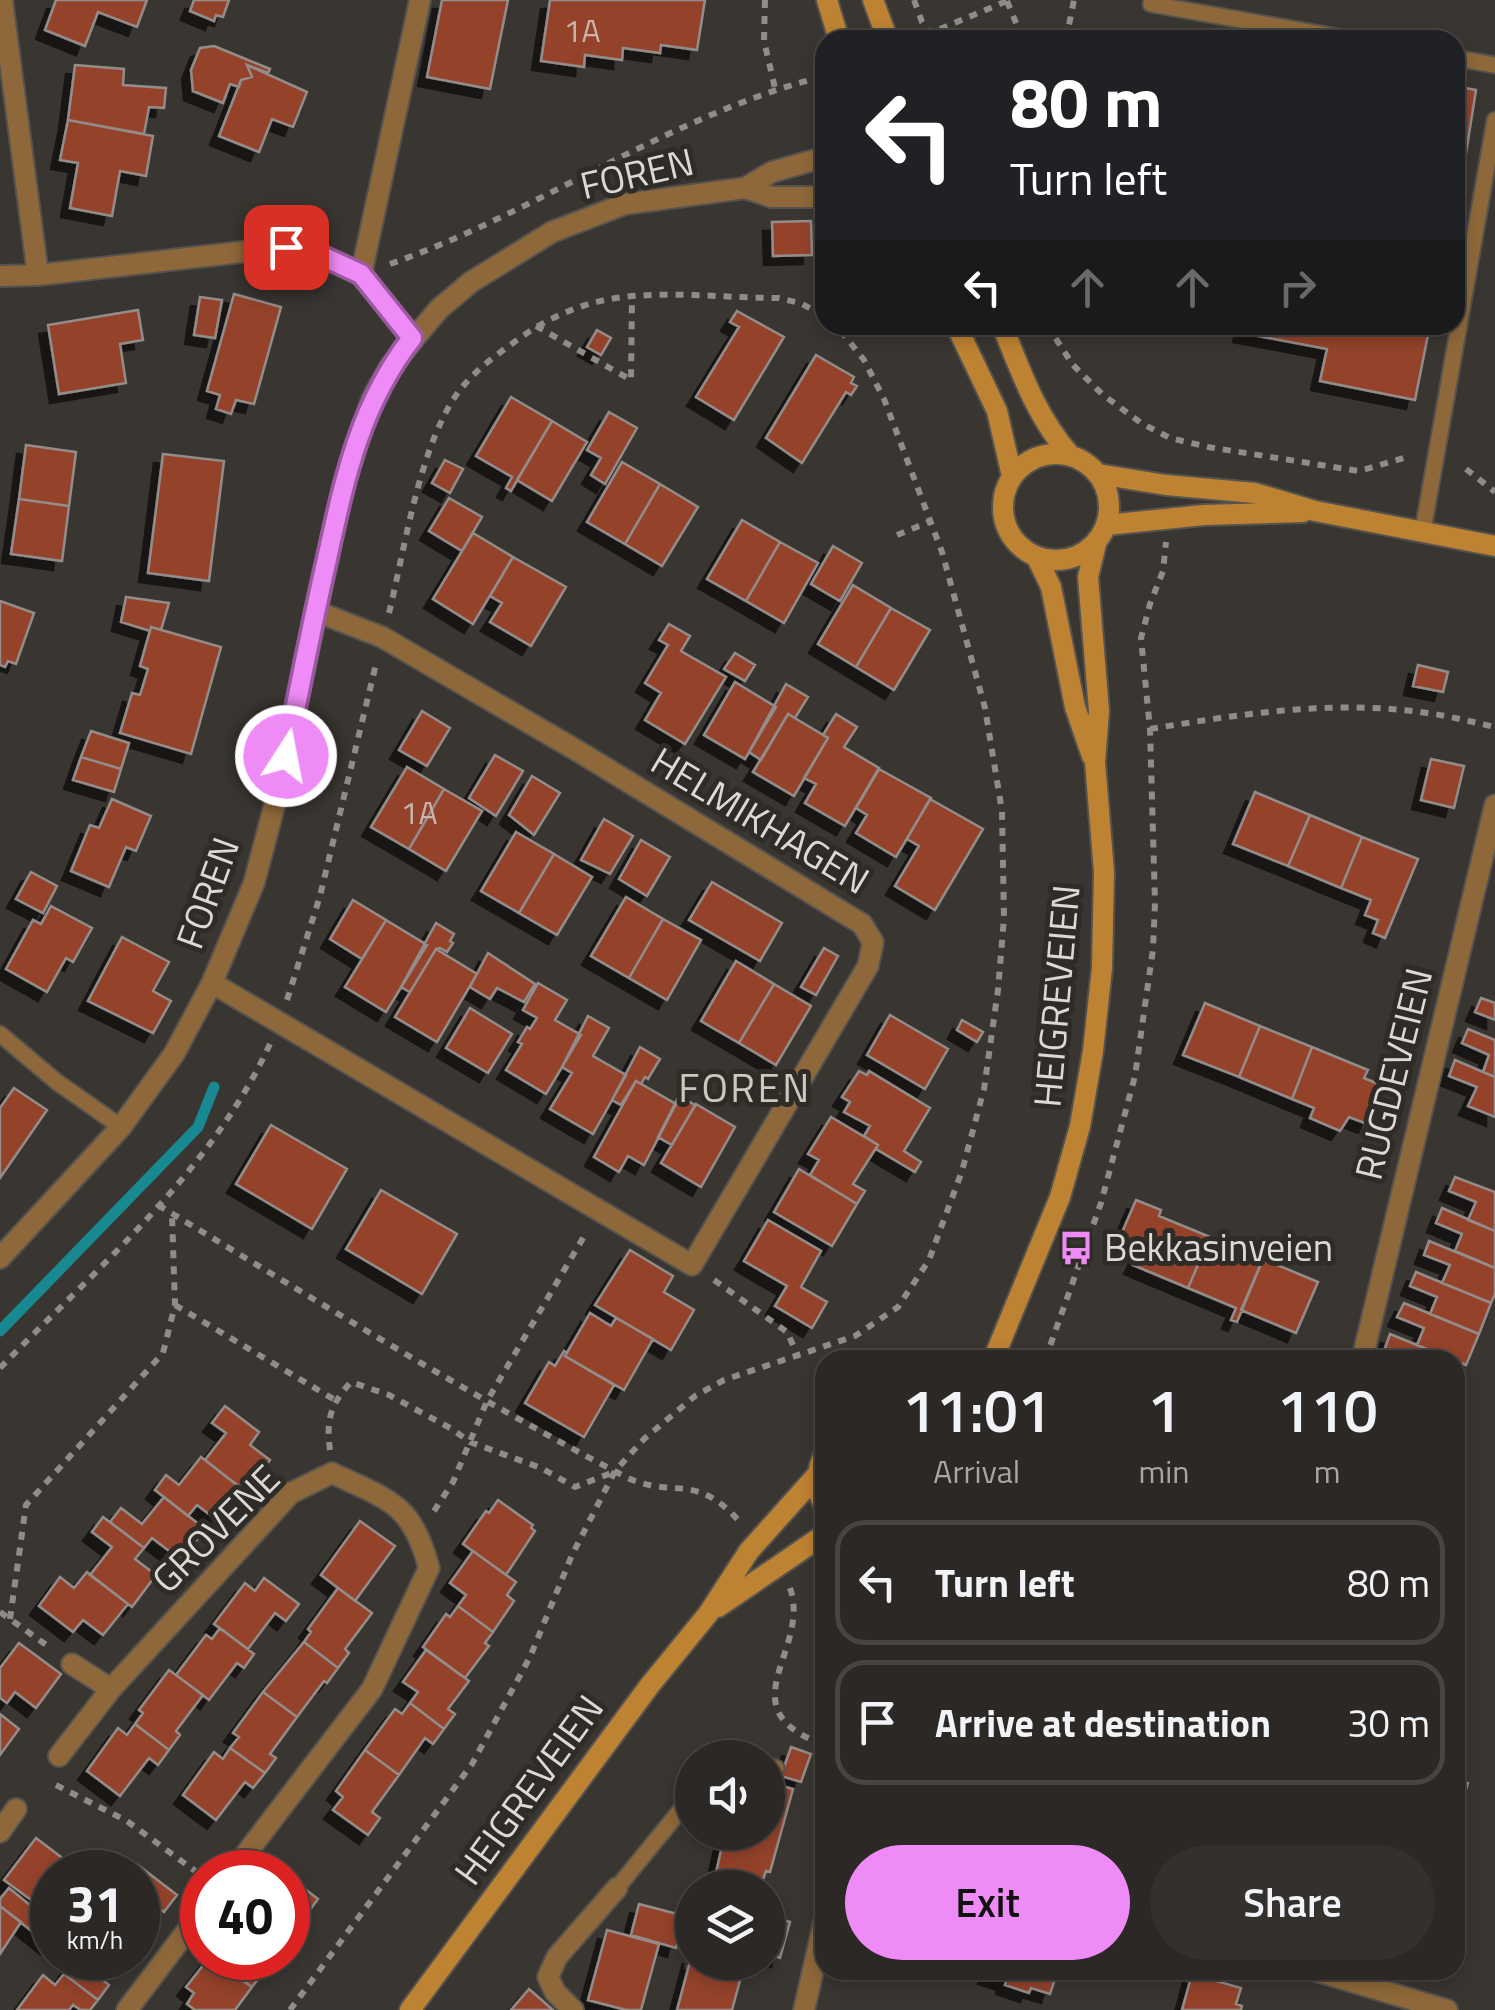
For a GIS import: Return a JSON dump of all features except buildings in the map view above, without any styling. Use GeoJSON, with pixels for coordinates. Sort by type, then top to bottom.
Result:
{"type":"FeatureCollection","features":[{"type":"Feature","properties":{"kind":"main road"},"geometry":{"type":"LineString","coordinates":[[827,0],[837,30]]}},
{"type":"Feature","properties":{"kind":"main road"},"geometry":{"type":"LineString","coordinates":[[873,0],[884,30]]}},
{"type":"Feature","properties":{"kind":"main road"},"geometry":{"type":"LineString","coordinates":[[961,335],[997,411],[1012,476]]}},
{"type":"Feature","properties":{"kind":"main road"},"geometry":{"type":"LineString","coordinates":[[1006,335],[1048,430],[1070,455],[1098,474],[1109,507],[1101,533],[1083,552],[1067,559],[1036,556],[1022,548],[1005,522],[1004,491],[1023,464],[1038,456],[1070,455]]}},
{"type":"Feature","properties":{"kind":"main road"},"geometry":{"type":"LineString","coordinates":[[1098,474],[1255,493],[1315,510],[1495,546]]}},
{"type":"Feature","properties":{"kind":"main road"},"geometry":{"type":"LineString","coordinates":[[1101,533],[1204,515],[1256,516],[1315,510]]}},
{"type":"Feature","properties":{"kind":"main road","name":"HEIGREVEIEN"},"geometry":{"type":"LineString","coordinates":[[996,1350],[1060,1197],[1080,1126],[1093,1051],[1102,968],[1104,872],[1095,762],[1099,711],[1088,577],[1101,533]]}},
{"type":"Feature","properties":{"kind":"main road","name":"HEIGREVEIEN"},"geometry":{"type":"LineString","coordinates":[[1036,556],[1051,587],[1074,707],[1095,762]]}},
{"type":"Feature","properties":{"kind":"main road","name":"HEIGREVEIEN"},"geometry":{"type":"LineString","coordinates":[[410,2010],[650,1685],[708,1614],[750,1551],[815,1477]]}},
{"type":"Feature","properties":{"kind":"main road","name":"HEIGREVEIEN"},"geometry":{"type":"LineString","coordinates":[[708,1614],[815,1541]]}},
{"type":"Feature","properties":{"kind":"street"},"geometry":{"type":"LineString","coordinates":[[2,0],[38,274]]}},
{"type":"Feature","properties":{"kind":"street"},"geometry":{"type":"LineString","coordinates":[[361,274],[420,0]]}},
{"type":"Feature","properties":{"kind":"street","name":"FOREN"},"geometry":{"type":"LineString","coordinates":[[0,1258],[121,1128],[174,1054],[212,983],[254,883],[278,792],[343,487],[372,399],[390,366],[412,338],[471,282],[552,232],[625,204],[745,188],[772,172],[815,160]]}},
{"type":"Feature","properties":{"kind":"street","name":"FOREN"},"geometry":{"type":"LineString","coordinates":[[745,188],[772,197],[815,197]]}},
{"type":"Feature","properties":{"kind":"street"},"geometry":{"type":"LineString","coordinates":[[0,276],[286,247],[322,256],[361,274],[412,338]]}},
{"type":"Feature","properties":{"kind":"street","name":"HELMIKHAGEN"},"geometry":{"type":"LineString","coordinates":[[315,611],[382,637],[576,750],[862,924],[873,942],[868,966],[692,1266]]}},
{"type":"Feature","properties":{"kind":"street","name":"RUGDEVEIEN"},"geometry":{"type":"LineString","coordinates":[[1364,1350],[1495,805]]}},
{"type":"Feature","properties":{"kind":"street"},"geometry":{"type":"LineString","coordinates":[[212,983],[692,1266]]}},
{"type":"Feature","properties":{"kind":"street","name":"GROVENE"},"geometry":{"type":"LineString","coordinates":[[59,1756],[111,1688],[291,1493],[332,1473],[394,1503],[420,1532]]}},
{"type":"Feature","properties":{"kind":"street"},"geometry":{"type":"LineString","coordinates":[[249,1850],[372,1689],[429,1568],[420,1532]]}},
{"type":"Feature","properties":{"kind":"street"},"geometry":{"type":"LineString","coordinates":[[72,1664],[111,1688]]}},
{"type":"Feature","properties":{"kind":"street"},"geometry":{"type":"LineString","coordinates":[[0,1832],[16,1809]]}},
{"type":"Feature","properties":{"kind":"street"},"geometry":{"type":"LineString","coordinates":[[573,2010],[548,1977],[558,1958],[617,1888]]}},
{"type":"Feature","properties":{"kind":"street"},"geometry":{"type":"LineString","coordinates":[[127,2010],[180,1940]]}},
{"type":"Feature","properties":{"kind":"street"},"geometry":{"type":"LineString","coordinates":[[804,2010],[815,1962]]}},
{"type":"Feature","properties":{"kind":"street"},"geometry":{"type":"LineString","coordinates":[[1346,1980],[1447,2010]]}},
{"type":"Feature","properties":{"kind":"lane"},"geometry":{"type":"LineString","coordinates":[[1151,4],[1298,30]]}},
{"type":"Feature","properties":{"kind":"lane"},"geometry":{"type":"LineString","coordinates":[[1465,60],[1495,65]]}},
{"type":"Feature","properties":{"kind":"lane"},"geometry":{"type":"LineString","coordinates":[[1465,291],[1495,120]]}},
{"type":"Feature","properties":{"kind":"lane"},"geometry":{"type":"LineString","coordinates":[[1423,530],[1457,335]]}},
{"type":"Feature","properties":{"kind":"lane"},"geometry":{"type":"LineString","coordinates":[[0,1034],[121,1128]]}},
{"type":"Feature","properties":{"kind":"lane"},"geometry":{"type":"LineString","coordinates":[[617,1888],[675,1817]]}},
{"type":"Feature","properties":{"kind":"path"},"geometry":{"type":"LineString","coordinates":[[765,0],[764,41],[775,88]]}},
{"type":"Feature","properties":{"kind":"path"},"geometry":{"type":"LineString","coordinates":[[914,0],[928,30]]}},
{"type":"Feature","properties":{"kind":"path"},"geometry":{"type":"LineString","coordinates":[[940,29],[1006,0],[1019,30]]}},
{"type":"Feature","properties":{"kind":"path"},"geometry":{"type":"LineString","coordinates":[[1068,30],[1074,0]]}},
{"type":"Feature","properties":{"kind":"path"},"geometry":{"type":"LineString","coordinates":[[361,274],[424,252],[775,88],[815,78]]}},
{"type":"Feature","properties":{"kind":"path"},"geometry":{"type":"LineString","coordinates":[[0,1368],[158,1205],[211,1144],[239,1103],[280,1022],[320,896],[425,468],[440,422],[457,393],[481,366],[535,326],[566,309],[632,296],[778,298],[815,311]]}},
{"type":"Feature","properties":{"kind":"path"},"geometry":{"type":"LineString","coordinates":[[535,326],[630,380],[632,296]]}},
{"type":"Feature","properties":{"kind":"path"},"geometry":{"type":"LineString","coordinates":[[290,2010],[472,1764],[530,1657],[572,1555],[615,1471],[695,1396],[724,1380],[855,1336],[898,1307],[928,1260],[962,1171],[984,1088],[1004,918],[1002,812],[985,708],[962,617],[931,521],[884,398],[864,360],[844,335]]}},
{"type":"Feature","properties":{"kind":"path"},"geometry":{"type":"LineString","coordinates":[[1054,335],[1102,394],[1141,423],[1170,438],[1358,471],[1404,458]]}},
{"type":"Feature","properties":{"kind":"path"},"geometry":{"type":"LineString","coordinates":[[1466,469],[1495,492]]}},
{"type":"Feature","properties":{"kind":"path"},"geometry":{"type":"LineString","coordinates":[[898,535],[931,521]]}},
{"type":"Feature","properties":{"kind":"path"},"geometry":{"type":"LineString","coordinates":[[1150,729],[1250,712],[1319,707],[1425,712],[1495,727]]}},
{"type":"Feature","properties":{"kind":"path"},"geometry":{"type":"LineString","coordinates":[[158,1205],[487,1401],[615,1471],[643,1486],[692,1488],[717,1498],[741,1523]]}},
{"type":"Feature","properties":{"kind":"path"},"geometry":{"type":"LineString","coordinates":[[420,1532],[453,1482],[487,1401],[599,1211]]}},
{"type":"Feature","properties":{"kind":"path"},"geometry":{"type":"LineString","coordinates":[[10,1619],[26,1505],[163,1353],[175,1305],[172,1214]]}},
{"type":"Feature","properties":{"kind":"path"},"geometry":{"type":"LineString","coordinates":[[692,1266],[788,1332],[797,1354]]}},
{"type":"Feature","properties":{"kind":"path"},"geometry":{"type":"LineString","coordinates":[[175,1305],[334,1400]]}},
{"type":"Feature","properties":{"kind":"path"},"geometry":{"type":"LineString","coordinates":[[332,1473],[326,1421],[334,1400],[351,1382],[389,1394],[470,1442],[541,1468],[575,1487],[615,1471]]}},
{"type":"Feature","properties":{"kind":"path"},"geometry":{"type":"LineString","coordinates":[[790,1587],[794,1614],[778,1672],[776,1706],[791,1730],[815,1741]]}},
{"type":"Feature","properties":{"kind":"path"},"geometry":{"type":"LineString","coordinates":[[0,1612],[72,1664]]}},
{"type":"Feature","properties":{"kind":"path"},"geometry":{"type":"LineString","coordinates":[[59,1756],[44,1777],[128,1821],[180,1860]]}},
{"type":"Feature","properties":{"kind":"waterway"},"geometry":{"type":"LineString","coordinates":[[0,1331],[198,1127],[214,1087]]}},
{"type":"Feature","properties":{"kind":"place","name":"Bekkasinveien"},"geometry":{"type":"Point","coordinates":[1076,1248]}},
{"type":"Feature","properties":{"kind":"district","name":"FOREN"},"geometry":{"type":"Point","coordinates":[745,1088]}},
{"type":"Feature","properties":{"kind":"route"},"geometry":{"type":"LineString","coordinates":[[286,247],[322,256],[361,274],[412,338],[390,366],[372,399],[357,440],[315,611],[286,756]]}}]}
